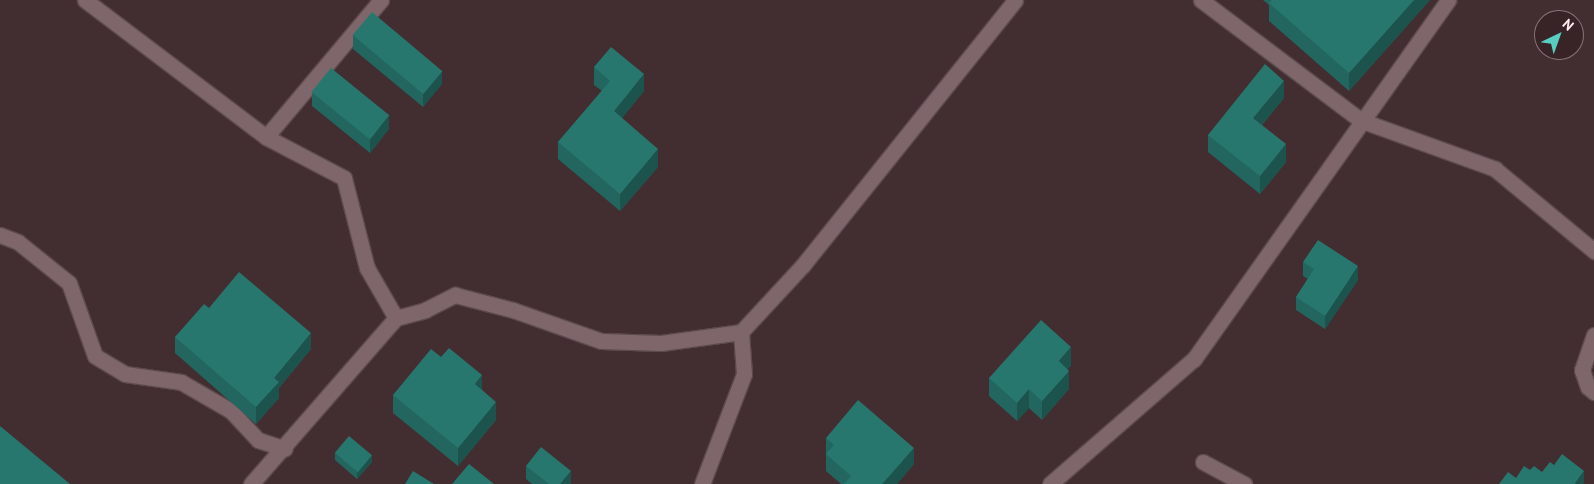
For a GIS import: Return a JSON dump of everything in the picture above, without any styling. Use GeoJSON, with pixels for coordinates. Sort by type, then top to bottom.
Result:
{"type":"FeatureCollection","features":[{"type":"Feature","properties":{"kind":"street"},"geometry":{"type":"LineString","coordinates":[[85,0],[266,137],[344,178],[367,268],[396,318]]}},
{"type":"Feature","properties":{"kind":"street"},"geometry":{"type":"LineString","coordinates":[[266,137],[381,0]]}},
{"type":"Feature","properties":{"kind":"street"},"geometry":{"type":"LineString","coordinates":[[251,484],[285,449],[396,318],[425,310],[455,295],[513,310],[601,341],[661,343],[741,332],[803,265],[1015,0]]}},
{"type":"Feature","properties":{"kind":"street"},"geometry":{"type":"LineString","coordinates":[[1202,0],[1360,120],[1495,169],[1594,251]]}},
{"type":"Feature","properties":{"kind":"street"},"geometry":{"type":"LineString","coordinates":[[1050,484],[1194,359],[1360,120],[1448,0]]}},
{"type":"Feature","properties":{"kind":"street"},"geometry":{"type":"LineString","coordinates":[[0,235],[18,242],[69,283],[95,356],[126,374],[181,382],[231,411],[258,440],[285,449]]}},
{"type":"Feature","properties":{"kind":"street"},"geometry":{"type":"LineString","coordinates":[[702,484],[744,374],[741,332]]}},
{"type":"Feature","properties":{"kind":"street"},"geometry":{"type":"LineString","coordinates":[[1594,335],[1582,370],[1588,387],[1594,392]]}},
{"type":"Feature","properties":{"kind":"street"},"geometry":{"type":"LineString","coordinates":[[1203,462],[1244,484]]}},
{"type":"Feature","properties":{"kind":"building"},"geometry":{"type":"Polygon","coordinates":[[[1272,0],[1414,0],[1349,73],[1269,3],[1272,0]]]}},
{"type":"Feature","properties":{"kind":"building"},"geometry":{"type":"Polygon","coordinates":[[[372,12],[442,71],[423,94],[353,35],[372,12]]]}},
{"type":"Feature","properties":{"kind":"building"},"geometry":{"type":"Polygon","coordinates":[[[611,47],[644,74],[614,111],[658,149],[620,194],[558,142],[610,81],[594,67],[611,47]]]}},
{"type":"Feature","properties":{"kind":"building"},"geometry":{"type":"Polygon","coordinates":[[[1265,64],[1284,81],[1253,118],[1286,144],[1260,176],[1208,135],[1265,64]]]}},
{"type":"Feature","properties":{"kind":"building"},"geometry":{"type":"Polygon","coordinates":[[[331,68],[389,115],[370,139],[311,92],[331,68]]]}},
{"type":"Feature","properties":{"kind":"building"},"geometry":{"type":"Polygon","coordinates":[[[1318,240],[1358,266],[1325,316],[1296,297],[1314,269],[1303,262],[1318,240]]]}},
{"type":"Feature","properties":{"kind":"building"},"geometry":{"type":"Polygon","coordinates":[[[239,272],[311,333],[274,378],[279,382],[256,407],[175,337],[204,304],[209,308],[239,272]]]}},
{"type":"Feature","properties":{"kind":"building"},"geometry":{"type":"Polygon","coordinates":[[[1041,320],[1071,347],[1059,361],[1069,371],[1042,401],[1029,389],[1017,403],[989,378],[1041,320]]]}},
{"type":"Feature","properties":{"kind":"building"},"geometry":{"type":"Polygon","coordinates":[[[449,348],[482,375],[475,384],[496,402],[458,448],[393,395],[431,349],[441,357],[449,348]]]}},
{"type":"Feature","properties":{"kind":"building"},"geometry":{"type":"Polygon","coordinates":[[[858,400],[914,448],[882,484],[844,484],[851,476],[826,454],[834,445],[826,438],[858,400]]]}},
{"type":"Feature","properties":{"kind":"building"},"geometry":{"type":"Polygon","coordinates":[[[0,426],[70,484],[0,484],[0,426]]]}},
{"type":"Feature","properties":{"kind":"building"},"geometry":{"type":"Polygon","coordinates":[[[349,436],[372,455],[358,472],[335,453],[349,436]]]}},
{"type":"Feature","properties":{"kind":"building"},"geometry":{"type":"Polygon","coordinates":[[[541,447],[571,471],[560,484],[549,484],[526,466],[541,447]]]}},
{"type":"Feature","properties":{"kind":"building"},"geometry":{"type":"Polygon","coordinates":[[[1562,454],[1584,471],[1576,484],[1499,484],[1508,472],[1516,478],[1524,466],[1530,470],[1534,466],[1542,472],[1550,462],[1554,465],[1562,454]]]}},
{"type":"Feature","properties":{"kind":"building"},"geometry":{"type":"Polygon","coordinates":[[[469,464],[494,484],[452,484],[469,464]]]}},
{"type":"Feature","properties":{"kind":"building"},"geometry":{"type":"Polygon","coordinates":[[[413,471],[434,484],[405,484],[413,471]]]}}]}
